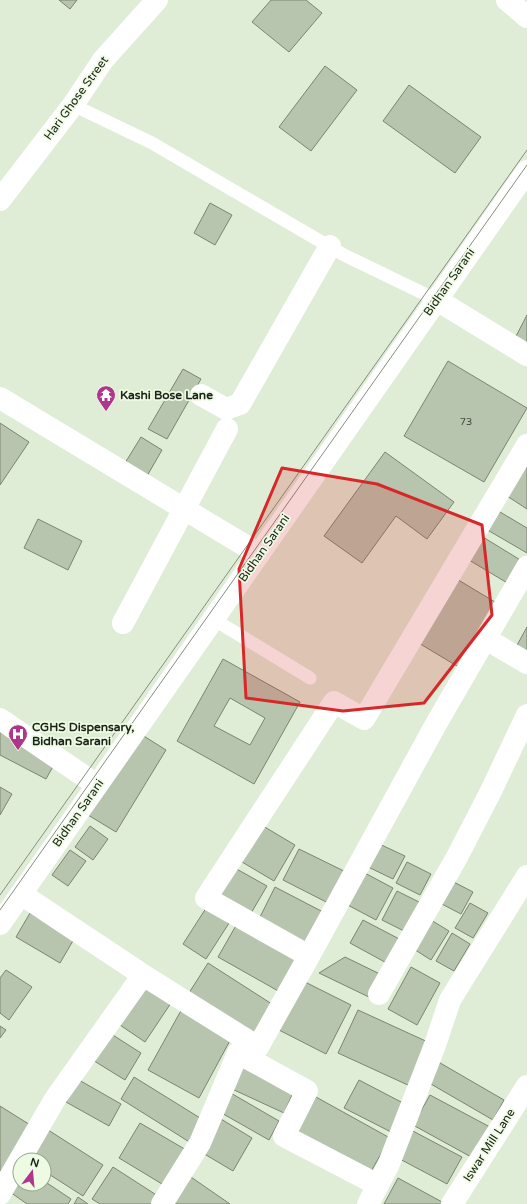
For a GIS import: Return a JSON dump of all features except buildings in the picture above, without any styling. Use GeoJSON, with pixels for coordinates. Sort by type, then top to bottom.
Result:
{"type":"FeatureCollection","features":[{"type":"Feature","properties":{"kind":"street","name":"Hari Ghose Street"},"geometry":{"type":"LineString","coordinates":[[0,200],[73,105],[103,60],[157,0]]}},
{"type":"Feature","properties":{"kind":"street"},"geometry":{"type":"LineString","coordinates":[[507,0],[527,17]]}},
{"type":"Feature","properties":{"kind":"street","name":"Bidhan Sarani"},"geometry":{"type":"LineString","coordinates":[[0,924],[527,171]]}},
{"type":"Feature","properties":{"kind":"street"},"geometry":{"type":"LineString","coordinates":[[201,395],[226,409],[240,404],[330,246]]}},
{"type":"Feature","properties":{"kind":"street"},"geometry":{"type":"LineString","coordinates":[[437,300],[527,355]]}},
{"type":"Feature","properties":{"kind":"street"},"geometry":{"type":"LineString","coordinates":[[0,398],[259,554]]}},
{"type":"Feature","properties":{"kind":"street"},"geometry":{"type":"LineString","coordinates":[[123,623],[227,429]]}},
{"type":"Feature","properties":{"kind":"street"},"geometry":{"type":"LineString","coordinates":[[309,956],[206,898],[334,702],[364,719],[527,446]]}},
{"type":"Feature","properties":{"kind":"street"},"geometry":{"type":"LineString","coordinates":[[162,1204],[200,1143],[248,1050],[309,956],[436,724],[527,567]]}},
{"type":"Feature","properties":{"kind":"street"},"geometry":{"type":"LineString","coordinates":[[486,639],[527,663]]}},
{"type":"Feature","properties":{"kind":"street"},"geometry":{"type":"LineString","coordinates":[[379,994],[457,857],[490,793],[527,715]]}},
{"type":"Feature","properties":{"kind":"street"},"geometry":{"type":"LineString","coordinates":[[0,720],[97,785]]}},
{"type":"Feature","properties":{"kind":"street"},"geometry":{"type":"LineString","coordinates":[[368,1204],[388,1166],[430,1059],[450,1000],[527,876]]}},
{"type":"Feature","properties":{"kind":"street"},"geometry":{"type":"LineString","coordinates":[[21,894],[143,975],[307,1091],[284,1136],[378,1185]]}},
{"type":"Feature","properties":{"kind":"street"},"geometry":{"type":"LineString","coordinates":[[0,1194],[55,1099],[143,975]]}},
{"type":"Feature","properties":{"kind":"street","name":"Iswar Mill Lane"},"geometry":{"type":"LineString","coordinates":[[452,1204],[527,1086]]}},
{"type":"Feature","properties":{"kind":"lane"},"geometry":{"type":"LineString","coordinates":[[73,105],[152,143],[344,255],[437,300]]}},
{"type":"Feature","properties":{"kind":"lane"},"geometry":{"type":"LineString","coordinates":[[213,619],[310,678]]}},
{"type":"Feature","properties":{"kind":"highlighted area"},"geometry":{"type":"Polygon","coordinates":[[[282,468],[377,484],[482,525],[492,615],[424,703],[343,711],[246,698],[239,569],[282,468]]]}},
{"type":"Feature","properties":{"kind":"tram line"},"geometry":{"type":"LineString","coordinates":[[0,895],[527,150]]}},
{"type":"Feature","properties":{"kind":"tram line"},"geometry":{"type":"LineString","coordinates":[[0,910],[527,165]]}},
{"type":"Feature","properties":{"kind":"place","name":"Kashi Bose Lane"},"geometry":{"type":"Point","coordinates":[106,412]}},
{"type":"Feature","properties":{"kind":"place","name":"CGHS Dispensary, Bidhan Sarani"},"geometry":{"type":"Point","coordinates":[18,751]}}]}
